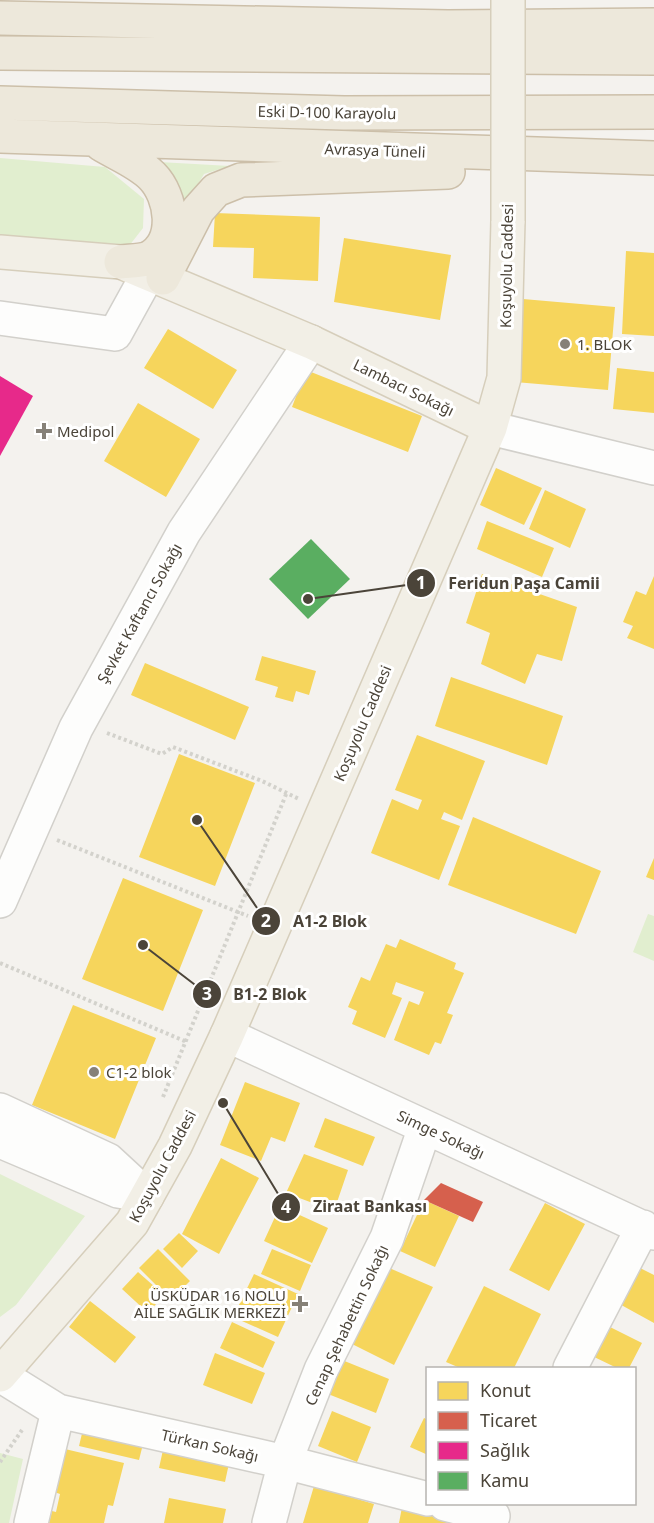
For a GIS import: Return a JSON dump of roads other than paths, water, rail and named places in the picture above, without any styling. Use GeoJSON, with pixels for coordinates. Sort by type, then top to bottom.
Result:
{"type":"FeatureCollection","features":[{"type":"Feature","properties":{"kind":"highway"},"geometry":{"type":"LineString","coordinates":[[0,18],[448,27],[654,25]]}},
{"type":"Feature","properties":{"kind":"highway"},"geometry":{"type":"LineString","coordinates":[[0,53],[654,58]]}},
{"type":"Feature","properties":{"kind":"highway","name":"Eski D-100 Karayolu"},"geometry":{"type":"LineString","coordinates":[[0,103],[344,113],[654,112]]}},
{"type":"Feature","properties":{"kind":"highway","name":"Avrasya Tüneli"},"geometry":{"type":"LineString","coordinates":[[0,136],[654,160]]}},
{"type":"Feature","properties":{"kind":"highway"},"geometry":{"type":"LineString","coordinates":[[96,141],[152,176],[167,196],[171,220],[161,245],[148,258],[142,275]]}},
{"type":"Feature","properties":{"kind":"highway"},"geometry":{"type":"LineString","coordinates":[[142,275],[216,190],[241,180],[654,160]]}},
{"type":"Feature","properties":{"kind":"main road","name":"Koşuyolu Caddesi"},"geometry":{"type":"LineString","coordinates":[[0,1375],[132,1223],[175,1146],[222,1045],[490,428],[504,378],[508,221],[508,0]]}},
{"type":"Feature","properties":{"kind":"main road","name":"Lambacı Sokağı"},"geometry":{"type":"LineString","coordinates":[[0,252],[142,275],[310,342],[490,428]]}},
{"type":"Feature","properties":{"kind":"main road","name":"Lambacı Sokağı"},"geometry":{"type":"LineString","coordinates":[[0,267],[111,278],[142,275]]}},
{"type":"Feature","properties":{"kind":"street"},"geometry":{"type":"LineString","coordinates":[[0,318],[115,334],[142,275]]}},
{"type":"Feature","properties":{"kind":"street","name":"Şevket Kaftancı Sokağı"},"geometry":{"type":"LineString","coordinates":[[0,902],[79,723],[184,532],[310,342]]}},
{"type":"Feature","properties":{"kind":"street","name":"Lambacı Sokağı"},"geometry":{"type":"LineString","coordinates":[[490,428],[654,468]]}},
{"type":"Feature","properties":{"kind":"street","name":"Simge Sokağı"},"geometry":{"type":"LineString","coordinates":[[222,1045],[425,1127],[648,1230]]}},
{"type":"Feature","properties":{"kind":"street"},"geometry":{"type":"LineString","coordinates":[[0,1110],[108,1160],[147,1196]]}},
{"type":"Feature","properties":{"kind":"street","name":"Cenap Şehabettin Sokağı"},"geometry":{"type":"LineString","coordinates":[[268,1523],[285,1462],[321,1370],[387,1238],[425,1127]]}},
{"type":"Feature","properties":{"kind":"street"},"geometry":{"type":"LineString","coordinates":[[0,1141],[118,1191],[147,1196]]}},
{"type":"Feature","properties":{"kind":"street"},"geometry":{"type":"LineString","coordinates":[[571,1367],[648,1230]]}},
{"type":"Feature","properties":{"kind":"street","name":"Türkan Sokağı"},"geometry":{"type":"LineString","coordinates":[[0,1375],[58,1411],[285,1462],[426,1498]]}},
{"type":"Feature","properties":{"kind":"street"},"geometry":{"type":"LineString","coordinates":[[31,1523],[58,1411]]}},
{"type":"Feature","properties":{"kind":"street"},"geometry":{"type":"LineString","coordinates":[[454,1505],[494,1514]]}},
{"type":"Feature","properties":{"kind":"place","name":"1. BLOK"},"geometry":{"type":"Point","coordinates":[565,344]}},
{"type":"Feature","properties":{"kind":"place","name":"Medipol"},"geometry":{"type":"Point","coordinates":[44,431]}},
{"type":"Feature","properties":{"kind":"place","name":"Feridun Paşa Camii"},"geometry":{"type":"Point","coordinates":[308,599]}},
{"type":"Feature","properties":{"kind":"place","name":"A1-2 Blok"},"geometry":{"type":"Point","coordinates":[197,820]}},
{"type":"Feature","properties":{"kind":"place","name":"B1-2 Blok"},"geometry":{"type":"Point","coordinates":[143,945]}},
{"type":"Feature","properties":{"kind":"place","name":"C1-2 blok"},"geometry":{"type":"Point","coordinates":[94,1072]}},
{"type":"Feature","properties":{"kind":"place","name":"Ziraat Bankası"},"geometry":{"type":"Point","coordinates":[223,1103]}},
{"type":"Feature","properties":{"kind":"place","name":"ÜSKÜDAR 16 NOLU AİLE SAĞLIK MERKEZİ"},"geometry":{"type":"Point","coordinates":[300,1304]}}]}
